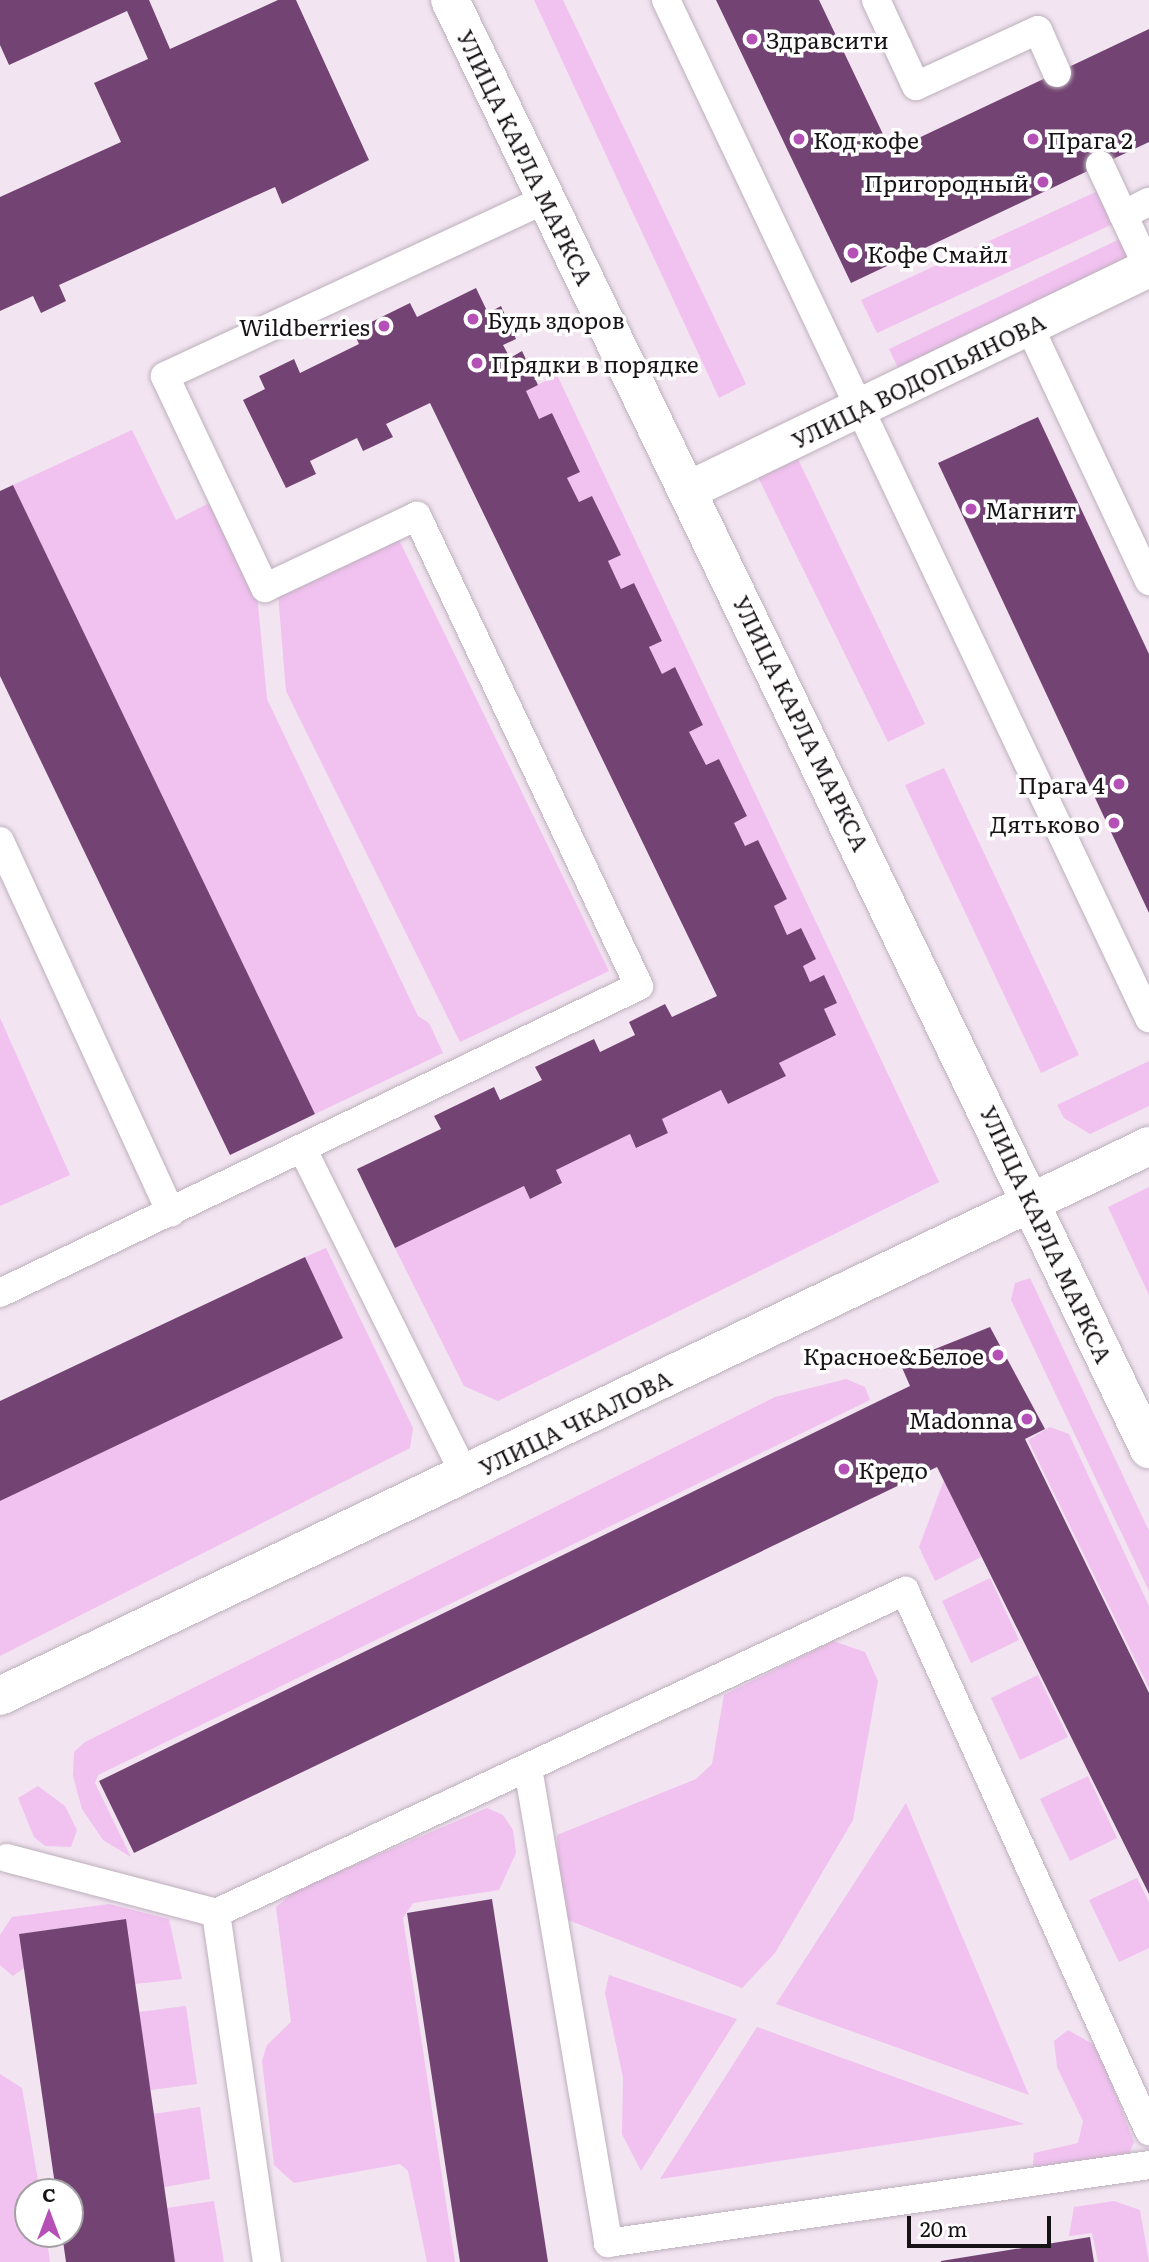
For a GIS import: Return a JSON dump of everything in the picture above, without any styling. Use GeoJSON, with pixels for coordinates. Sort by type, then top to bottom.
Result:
{"type":"FeatureCollection","features":[{"type":"Feature","properties":{"kind":"street","name":"УЛИЦА КАРЛА МАРКСА"},"geometry":{"type":"LineString","coordinates":[[450,0],[1149,1449]]}},
{"type":"Feature","properties":{"kind":"street","name":"УЛИЦА ВОДОПЬЯНОВА"},"geometry":{"type":"LineString","coordinates":[[687,491],[1149,268]]}},
{"type":"Feature","properties":{"kind":"street","name":"УЛИЦА ЧКАЛОВА"},"geometry":{"type":"LineString","coordinates":[[0,1696],[1149,1146]]}},
{"type":"Feature","properties":{"kind":"lane"},"geometry":{"type":"LineString","coordinates":[[666,0],[1149,1018]]}},
{"type":"Feature","properties":{"kind":"lane"},"geometry":{"type":"LineString","coordinates":[[876,0],[916,86],[1038,30],[1057,73]]}},
{"type":"Feature","properties":{"kind":"lane"},"geometry":{"type":"LineString","coordinates":[[1100,165],[1149,268]]}},
{"type":"Feature","properties":{"kind":"lane"},"geometry":{"type":"LineString","coordinates":[[0,1293],[303,1150],[639,986],[417,516],[265,588],[165,376],[546,200]]}},
{"type":"Feature","properties":{"kind":"lane"},"geometry":{"type":"LineString","coordinates":[[1123,215],[1149,202]]}},
{"type":"Feature","properties":{"kind":"lane"},"geometry":{"type":"LineString","coordinates":[[1029,326],[1149,580]]}},
{"type":"Feature","properties":{"kind":"lane"},"geometry":{"type":"LineString","coordinates":[[0,841],[170,1213]]}},
{"type":"Feature","properties":{"kind":"lane"},"geometry":{"type":"LineString","coordinates":[[303,1150],[465,1475]]}},
{"type":"Feature","properties":{"kind":"lane"},"geometry":{"type":"LineString","coordinates":[[2,1860],[216,1913],[905,1591],[1149,2131]]}},
{"type":"Feature","properties":{"kind":"lane"},"geometry":{"type":"LineString","coordinates":[[528,1768],[608,2243],[1149,2165]]}},
{"type":"Feature","properties":{"kind":"lane"},"geometry":{"type":"LineString","coordinates":[[216,1913],[267,2262]]}},
{"type":"Feature","properties":{"kind":"shaded area"},"geometry":{"type":"Polygon","coordinates":[[[534,0],[563,0],[746,384],[719,398],[534,0]]]}},
{"type":"Feature","properties":{"kind":"shaded area"},"geometry":{"type":"Polygon","coordinates":[[[1100,190],[1115,223],[877,333],[861,300],[1100,190]]]}},
{"type":"Feature","properties":{"kind":"shaded area"},"geometry":{"type":"Polygon","coordinates":[[[1122,238],[1134,262],[900,372],[889,349],[1122,238]]]}},
{"type":"Feature","properties":{"kind":"shaded area"},"geometry":{"type":"Polygon","coordinates":[[[557,375],[939,1182],[498,1401],[464,1386],[395,1248],[524,1186],[530,1198],[562,1184],[556,1170],[630,1134],[637,1148],[668,1133],[662,1119],[721,1090],[728,1104],[785,1075],[779,1063],[836,1035],[824,1009],[836,1003],[810,982],[803,966],[815,959],[800,928],[787,935],[774,906],[787,899],[758,840],[745,846],[734,823],[747,816],[719,759],[706,765],[689,732],[703,725],[675,668],[662,674],[649,647],[662,640],[634,584],[621,589],[608,561],[621,555],[592,496],[579,502],[567,478],[580,471],[552,413],[539,419],[526,391],[557,375]]]}},
{"type":"Feature","properties":{"kind":"shaded area"},"geometry":{"type":"Polygon","coordinates":[[[132,430],[176,520],[213,501],[257,594],[267,699],[418,1016],[429,1023],[443,1053],[315,1114],[13,485],[132,430]]]}},
{"type":"Feature","properties":{"kind":"shaded area"},"geometry":{"type":"Polygon","coordinates":[[[796,455],[925,724],[888,742],[757,475],[796,455]]]}},
{"type":"Feature","properties":{"kind":"shaded area"},"geometry":{"type":"Polygon","coordinates":[[[398,538],[609,971],[460,1042],[286,691],[278,594],[398,538]]]}},
{"type":"Feature","properties":{"kind":"shaded area"},"geometry":{"type":"Polygon","coordinates":[[[944,768],[1079,1055],[1041,1073],[905,785],[944,768]]]}},
{"type":"Feature","properties":{"kind":"shaded area"},"geometry":{"type":"Polygon","coordinates":[[[0,1018],[70,1175],[0,1206],[0,1018]]]}},
{"type":"Feature","properties":{"kind":"shaded area"},"geometry":{"type":"Polygon","coordinates":[[[1149,1061],[1149,1106],[1090,1134],[1064,1118],[1057,1105],[1149,1061]]]}},
{"type":"Feature","properties":{"kind":"shaded area"},"geometry":{"type":"Polygon","coordinates":[[[1149,1187],[1149,1295],[1108,1207],[1149,1187]]]}},
{"type":"Feature","properties":{"kind":"shaded area"},"geometry":{"type":"Polygon","coordinates":[[[326,1248],[413,1428],[410,1448],[0,1656],[0,1501],[343,1338],[305,1257],[326,1248]]]}},
{"type":"Feature","properties":{"kind":"shaded area"},"geometry":{"type":"Polygon","coordinates":[[[1030,1278],[1149,1531],[1149,1591],[1011,1300],[1015,1283],[1030,1278]]]}},
{"type":"Feature","properties":{"kind":"shaded area"},"geometry":{"type":"Polygon","coordinates":[[[846,1379],[865,1387],[870,1400],[98,1775],[95,1783],[131,1857],[103,1840],[82,1809],[73,1776],[74,1752],[85,1742],[775,1397],[846,1379]]]}},
{"type":"Feature","properties":{"kind":"shaded area"},"geometry":{"type":"Polygon","coordinates":[[[1050,1427],[1069,1434],[1149,1606],[1149,1688],[1028,1440],[1050,1427]]]}},
{"type":"Feature","properties":{"kind":"shaded area"},"geometry":{"type":"Polygon","coordinates":[[[944,1480],[981,1557],[935,1581],[919,1547],[944,1480]]]}},
{"type":"Feature","properties":{"kind":"shaded area"},"geometry":{"type":"Polygon","coordinates":[[[990,1578],[1019,1640],[971,1663],[942,1601],[990,1578]]]}},
{"type":"Feature","properties":{"kind":"shaded area"},"geometry":{"type":"Polygon","coordinates":[[[833,1641],[865,1652],[878,1681],[853,1820],[775,1953],[742,1988],[568,1920],[559,1890],[557,1835],[696,1779],[712,1764],[724,1695],[833,1641]]]}},
{"type":"Feature","properties":{"kind":"shaded area"},"geometry":{"type":"Polygon","coordinates":[[[1038,1675],[1068,1737],[1020,1760],[991,1698],[1038,1675]]]}},
{"type":"Feature","properties":{"kind":"shaded area"},"geometry":{"type":"Polygon","coordinates":[[[1088,1776],[1117,1838],[1070,1861],[1040,1799],[1088,1776]]]}},
{"type":"Feature","properties":{"kind":"shaded area"},"geometry":{"type":"Polygon","coordinates":[[[38,1786],[65,1806],[77,1830],[71,1847],[45,1846],[34,1837],[18,1798],[38,1786]]]}},
{"type":"Feature","properties":{"kind":"shaded area"},"geometry":{"type":"Polygon","coordinates":[[[906,1803],[1029,2095],[776,2004],[906,1803]]]}},
{"type":"Feature","properties":{"kind":"shaded area"},"geometry":{"type":"Polygon","coordinates":[[[487,1808],[503,1815],[513,1830],[516,1853],[499,1890],[413,1903],[403,1918],[455,2262],[427,2262],[408,2171],[400,2164],[294,2183],[274,2165],[262,2061],[267,2045],[291,2022],[276,1907],[296,1890],[487,1808]]]}},
{"type":"Feature","properties":{"kind":"shaded area"},"geometry":{"type":"Polygon","coordinates":[[[1137,1878],[1149,1902],[1149,1948],[1119,1962],[1089,1900],[1137,1878]]]}},
{"type":"Feature","properties":{"kind":"shaded area"},"geometry":{"type":"Polygon","coordinates":[[[109,1904],[169,1919],[182,1979],[135,1984],[125,1919],[19,1934],[24,1968],[13,1976],[0,1965],[0,1935],[12,1917],[109,1904]]]}},
{"type":"Feature","properties":{"kind":"shaded area"},"geometry":{"type":"Polygon","coordinates":[[[609,1975],[737,2019],[641,2171],[622,2134],[623,2077],[605,1993],[609,1975]]]}},
{"type":"Feature","properties":{"kind":"shaded area"},"geometry":{"type":"Polygon","coordinates":[[[186,2006],[197,2084],[150,2090],[139,2012],[186,2006]]]}},
{"type":"Feature","properties":{"kind":"shaded area"},"geometry":{"type":"Polygon","coordinates":[[[757,2027],[1024,2124],[660,2179],[757,2027]]]}},
{"type":"Feature","properties":{"kind":"shaded area"},"geometry":{"type":"Polygon","coordinates":[[[1068,2030],[1098,2047],[1134,2142],[1127,2159],[1047,2170],[1033,2165],[1034,2153],[1078,2143],[1083,2121],[1057,2067],[1054,2041],[1068,2030]]]}},
{"type":"Feature","properties":{"kind":"shaded area"},"geometry":{"type":"Polygon","coordinates":[[[0,2074],[22,2088],[38,2178],[14,2178],[14,2248],[48,2248],[50,2262],[0,2262],[0,2074]]]}},
{"type":"Feature","properties":{"kind":"shaded area"},"geometry":{"type":"Polygon","coordinates":[[[200,2107],[210,2179],[164,2187],[153,2114],[200,2107]]]}},
{"type":"Feature","properties":{"kind":"shaded area"},"geometry":{"type":"Polygon","coordinates":[[[214,2201],[224,2262],[175,2262],[167,2208],[214,2201]]]}},
{"type":"Feature","properties":{"kind":"shaded area"},"geometry":{"type":"Polygon","coordinates":[[[1114,2201],[1140,2210],[1149,2262],[1098,2262],[1092,2233],[1069,2236],[1074,2207],[1114,2201]]]}},
{"type":"Feature","properties":{"kind":"building"},"geometry":{"type":"Polygon","coordinates":[[[0,0],[149,0],[170,49],[278,0],[296,0],[369,160],[282,204],[275,187],[59,285],[66,301],[41,313],[33,296],[0,311],[0,197],[121,142],[94,83],[148,59],[127,11],[9,65],[0,45],[0,0]]]}},
{"type":"Feature","properties":{"kind":"building","name":"Прага 2"},"geometry":{"type":"Polygon","coordinates":[[[716,0],[819,0],[891,151],[1149,29],[1149,142],[851,283],[716,0]]]}},
{"type":"Feature","properties":{"kind":"building"},"geometry":{"type":"Polygon","coordinates":[[[476,288],[488,313],[501,306],[516,339],[503,345],[510,358],[522,351],[538,385],[526,391],[539,419],[552,413],[580,472],[567,478],[579,502],[592,496],[621,555],[608,561],[621,589],[634,583],[662,641],[649,647],[662,674],[675,667],[703,725],[689,732],[706,765],[719,759],[747,816],[734,823],[745,846],[758,840],[787,899],[774,906],[787,935],[801,928],[816,959],[803,966],[810,982],[824,975],[837,1003],[824,1009],[836,1035],[779,1063],[786,1076],[728,1104],[721,1090],[662,1119],[668,1133],[636,1148],[630,1134],[556,1170],[562,1183],[530,1199],[524,1186],[395,1248],[357,1169],[441,1129],[434,1116],[494,1087],[500,1100],[542,1080],[535,1067],[594,1039],[600,1052],[635,1035],[629,1022],[665,1004],[672,1017],[717,996],[430,403],[386,424],[393,437],[363,451],[357,438],[310,461],[316,474],[286,488],[243,400],[265,389],[259,376],[294,359],[300,373],[359,344],[353,331],[410,303],[417,317],[476,288]]]}},
{"type":"Feature","properties":{"kind":"building","name":"Прага 4"},"geometry":{"type":"Polygon","coordinates":[[[1038,417],[1149,654],[1149,913],[938,463],[1038,417]]]}},
{"type":"Feature","properties":{"kind":"building"},"geometry":{"type":"Polygon","coordinates":[[[13,485],[315,1114],[230,1155],[0,676],[0,491],[13,485]]]}},
{"type":"Feature","properties":{"kind":"building"},"geometry":{"type":"Polygon","coordinates":[[[305,1257],[343,1338],[0,1501],[0,1401],[305,1257]]]}},
{"type":"Feature","properties":{"kind":"building"},"geometry":{"type":"Polygon","coordinates":[[[990,1327],[1045,1429],[1025,1439],[1149,1693],[1149,1894],[937,1467],[134,1853],[99,1781],[910,1386],[900,1363],[990,1327]]]}},
{"type":"Feature","properties":{"kind":"building"},"geometry":{"type":"Polygon","coordinates":[[[492,1899],[548,2262],[460,2262],[407,1913],[492,1899]]]}},
{"type":"Feature","properties":{"kind":"building"},"geometry":{"type":"Polygon","coordinates":[[[126,1919],[175,2262],[66,2262],[64,2248],[84,2248],[84,2178],[54,2178],[19,1934],[126,1919]]]}},
{"type":"Feature","properties":{"kind":"building"},"geometry":{"type":"Polygon","coordinates":[[[1090,2237],[1094,2262],[941,2262],[941,2261],[1090,2237]]]}},
{"type":"Feature","properties":{"kind":"place","name":"Здравсити"},"geometry":{"type":"Point","coordinates":[752,39]}},
{"type":"Feature","properties":{"kind":"place","name":"Код кофе"},"geometry":{"type":"Point","coordinates":[799,139]}},
{"type":"Feature","properties":{"kind":"place","name":"Прага 2"},"geometry":{"type":"Point","coordinates":[1033,139]}},
{"type":"Feature","properties":{"kind":"place","name":"Пригородный"},"geometry":{"type":"Point","coordinates":[1043,182]}},
{"type":"Feature","properties":{"kind":"place","name":"Кофе Смайл"},"geometry":{"type":"Point","coordinates":[853,253]}},
{"type":"Feature","properties":{"kind":"place","name":"Будь здоров"},"geometry":{"type":"Point","coordinates":[473,319]}},
{"type":"Feature","properties":{"kind":"place","name":"Wildberries"},"geometry":{"type":"Point","coordinates":[384,326]}},
{"type":"Feature","properties":{"kind":"place","name":"Прядки в порядке"},"geometry":{"type":"Point","coordinates":[477,363]}},
{"type":"Feature","properties":{"kind":"place","name":"Магнит"},"geometry":{"type":"Point","coordinates":[971,509]}},
{"type":"Feature","properties":{"kind":"place","name":"Прага 4"},"geometry":{"type":"Point","coordinates":[1119,784]}},
{"type":"Feature","properties":{"kind":"place","name":"Дятьково"},"geometry":{"type":"Point","coordinates":[1114,823]}},
{"type":"Feature","properties":{"kind":"place","name":"Красное&Белое"},"geometry":{"type":"Point","coordinates":[998,1355]}},
{"type":"Feature","properties":{"kind":"place","name":"Madonna"},"geometry":{"type":"Point","coordinates":[1027,1419]}},
{"type":"Feature","properties":{"kind":"place","name":"Кредо"},"geometry":{"type":"Point","coordinates":[844,1469]}}]}
